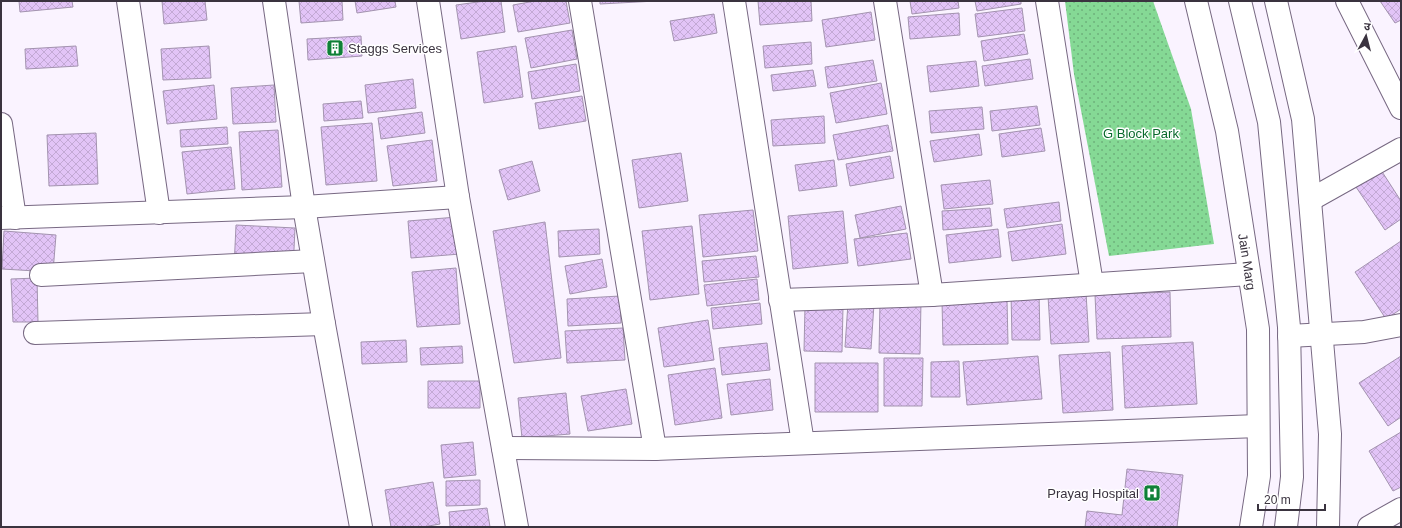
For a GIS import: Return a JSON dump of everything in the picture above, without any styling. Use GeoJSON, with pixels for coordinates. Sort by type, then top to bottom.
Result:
{"type":"FeatureCollection","features":[{"type":"Feature","properties":{"kind":"street"},"geometry":{"type":"LineString","coordinates":[[128,1],[159,213]]}},
{"type":"Feature","properties":{"kind":"street"},"geometry":{"type":"LineString","coordinates":[[274,1],[304,207],[361,527]]}},
{"type":"Feature","properties":{"kind":"street"},"geometry":{"type":"LineString","coordinates":[[428,1],[458,197],[517,527]]}},
{"type":"Feature","properties":{"kind":"street"},"geometry":{"type":"LineString","coordinates":[[580,1],[655,449]]}},
{"type":"Feature","properties":{"kind":"street"},"geometry":{"type":"LineString","coordinates":[[734,1],[802,444]]}},
{"type":"Feature","properties":{"kind":"street"},"geometry":{"type":"LineString","coordinates":[[885,1],[932,295]]}},
{"type":"Feature","properties":{"kind":"street"},"geometry":{"type":"LineString","coordinates":[[1047,1],[1092,284]]}},
{"type":"Feature","properties":{"kind":"street","name":"Jain Marg"},"geometry":{"type":"LineString","coordinates":[[1196,1],[1227,131],[1258,329],[1259,476],[1251,527]]}},
{"type":"Feature","properties":{"kind":"street"},"geometry":{"type":"LineString","coordinates":[[1240,1],[1269,122],[1289,336],[1292,477],[1286,527]]}},
{"type":"Feature","properties":{"kind":"street"},"geometry":{"type":"LineString","coordinates":[[1276,1],[1303,119],[1330,434],[1328,527]]}},
{"type":"Feature","properties":{"kind":"street"},"geometry":{"type":"LineString","coordinates":[[1347,1],[1401,108]]}},
{"type":"Feature","properties":{"kind":"street"},"geometry":{"type":"LineString","coordinates":[[1,124],[8,218],[304,207],[458,197]]}},
{"type":"Feature","properties":{"kind":"street"},"geometry":{"type":"LineString","coordinates":[[1310,200],[1401,149]]}},
{"type":"Feature","properties":{"kind":"street"},"geometry":{"type":"LineString","coordinates":[[41,275],[313,261]]}},
{"type":"Feature","properties":{"kind":"street"},"geometry":{"type":"LineString","coordinates":[[780,300],[932,295],[1249,274]]}},
{"type":"Feature","properties":{"kind":"street"},"geometry":{"type":"LineString","coordinates":[[35,333],[324,324]]}},
{"type":"Feature","properties":{"kind":"street"},"geometry":{"type":"LineString","coordinates":[[1289,336],[1364,332],[1401,325]]}},
{"type":"Feature","properties":{"kind":"street"},"geometry":{"type":"LineString","coordinates":[[504,448],[655,449],[1258,426]]}},
{"type":"Feature","properties":{"kind":"street"},"geometry":{"type":"LineString","coordinates":[[1369,527],[1401,509]]}},
{"type":"Feature","properties":{"kind":"green space","name":"G Block Park"},"geometry":{"type":"Polygon","coordinates":[[[1065,1],[1153,1],[1191,109],[1214,244],[1109,256],[1074,74],[1065,1]]]}},
{"type":"Feature","properties":{"kind":"building"},"geometry":{"type":"Polygon","coordinates":[[[19,1],[72,1],[73,7],[20,12],[19,1]]]}},
{"type":"Feature","properties":{"kind":"building"},"geometry":{"type":"Polygon","coordinates":[[[162,1],[205,1],[207,20],[164,24],[162,1]]]}},
{"type":"Feature","properties":{"kind":"building"},"geometry":{"type":"Polygon","coordinates":[[[299,1],[342,1],[343,20],[301,23],[299,1]]]}},
{"type":"Feature","properties":{"kind":"building"},"geometry":{"type":"Polygon","coordinates":[[[355,1],[395,1],[396,7],[357,13],[355,1]]]}},
{"type":"Feature","properties":{"kind":"building"},"geometry":{"type":"Polygon","coordinates":[[[485,1],[501,1],[505,32],[461,39],[456,5],[485,1]]]}},
{"type":"Feature","properties":{"kind":"building"},"geometry":{"type":"Polygon","coordinates":[[[535,1],[566,1],[570,23],[518,32],[513,5],[535,1]]]}},
{"type":"Feature","properties":{"kind":"building"},"geometry":{"type":"Polygon","coordinates":[[[600,1],[656,1],[600,4],[600,1]]]}},
{"type":"Feature","properties":{"kind":"building"},"geometry":{"type":"Polygon","coordinates":[[[758,1],[811,1],[812,21],[760,25],[758,1]]]}},
{"type":"Feature","properties":{"kind":"building"},"geometry":{"type":"Polygon","coordinates":[[[910,1],[958,1],[959,8],[912,14],[910,1]]]}},
{"type":"Feature","properties":{"kind":"building"},"geometry":{"type":"Polygon","coordinates":[[[975,1],[1021,1],[1021,4],[977,11],[975,1]]]}},
{"type":"Feature","properties":{"kind":"building"},"geometry":{"type":"Polygon","coordinates":[[[1380,1],[1401,1],[1401,20],[1395,23],[1380,1]]]}},
{"type":"Feature","properties":{"kind":"building"},"geometry":{"type":"Polygon","coordinates":[[[1022,8],[1025,31],[978,37],[975,14],[1022,8]]]}},
{"type":"Feature","properties":{"kind":"building"},"geometry":{"type":"Polygon","coordinates":[[[871,12],[875,40],[826,47],[822,20],[871,12]]]}},
{"type":"Feature","properties":{"kind":"building"},"geometry":{"type":"Polygon","coordinates":[[[959,13],[960,35],[910,39],[908,17],[959,13]]]}},
{"type":"Feature","properties":{"kind":"building"},"geometry":{"type":"Polygon","coordinates":[[[714,14],[717,33],[674,41],[670,21],[714,14]]]}},
{"type":"Feature","properties":{"kind":"building"},"geometry":{"type":"Polygon","coordinates":[[[572,30],[577,59],[531,68],[525,38],[572,30]]]}},
{"type":"Feature","properties":{"kind":"building"},"geometry":{"type":"Polygon","coordinates":[[[1024,34],[1028,54],[984,61],[981,41],[1024,34]]]}},
{"type":"Feature","properties":{"kind":"building","name":"Staggs Services"},"geometry":{"type":"Polygon","coordinates":[[[361,36],[362,56],[308,60],[307,39],[361,36]]]}},
{"type":"Feature","properties":{"kind":"building"},"geometry":{"type":"Polygon","coordinates":[[[811,42],[812,64],[765,68],[763,46],[811,42]]]}},
{"type":"Feature","properties":{"kind":"building"},"geometry":{"type":"Polygon","coordinates":[[[76,46],[78,66],[26,69],[25,49],[76,46]]]}},
{"type":"Feature","properties":{"kind":"building"},"geometry":{"type":"Polygon","coordinates":[[[209,46],[211,78],[163,80],[161,49],[209,46]]]}},
{"type":"Feature","properties":{"kind":"building"},"geometry":{"type":"Polygon","coordinates":[[[516,46],[523,97],[484,103],[477,52],[516,46]]]}},
{"type":"Feature","properties":{"kind":"building"},"geometry":{"type":"Polygon","coordinates":[[[1030,59],[1033,79],[985,86],[982,66],[1030,59]]]}},
{"type":"Feature","properties":{"kind":"building"},"geometry":{"type":"Polygon","coordinates":[[[873,60],[877,81],[828,88],[825,67],[873,60]]]}},
{"type":"Feature","properties":{"kind":"building"},"geometry":{"type":"Polygon","coordinates":[[[976,61],[979,86],[930,92],[927,66],[976,61]]]}},
{"type":"Feature","properties":{"kind":"building"},"geometry":{"type":"Polygon","coordinates":[[[576,64],[580,91],[532,99],[528,72],[576,64]]]}},
{"type":"Feature","properties":{"kind":"building"},"geometry":{"type":"Polygon","coordinates":[[[813,70],[816,86],[773,91],[771,75],[813,70]]]}},
{"type":"Feature","properties":{"kind":"building"},"geometry":{"type":"Polygon","coordinates":[[[413,79],[416,108],[368,113],[365,85],[413,79]]]}},
{"type":"Feature","properties":{"kind":"building"},"geometry":{"type":"Polygon","coordinates":[[[881,83],[887,114],[836,123],[830,93],[881,83]]]}},
{"type":"Feature","properties":{"kind":"building"},"geometry":{"type":"Polygon","coordinates":[[[214,85],[217,119],[167,124],[163,91],[214,85]]]}},
{"type":"Feature","properties":{"kind":"building"},"geometry":{"type":"Polygon","coordinates":[[[274,85],[276,122],[233,124],[231,88],[274,85]]]}},
{"type":"Feature","properties":{"kind":"building"},"geometry":{"type":"Polygon","coordinates":[[[582,96],[586,121],[539,129],[535,103],[582,96]]]}},
{"type":"Feature","properties":{"kind":"building"},"geometry":{"type":"Polygon","coordinates":[[[361,101],[363,118],[324,121],[323,104],[361,101]]]}},
{"type":"Feature","properties":{"kind":"building"},"geometry":{"type":"Polygon","coordinates":[[[1037,106],[1040,125],[992,131],[990,111],[1037,106]]]}},
{"type":"Feature","properties":{"kind":"building"},"geometry":{"type":"Polygon","coordinates":[[[982,107],[984,129],[931,133],[929,111],[982,107]]]}},
{"type":"Feature","properties":{"kind":"building"},"geometry":{"type":"Polygon","coordinates":[[[422,112],[425,133],[381,139],[378,118],[422,112]]]}},
{"type":"Feature","properties":{"kind":"building"},"geometry":{"type":"Polygon","coordinates":[[[824,116],[825,143],[773,146],[771,120],[824,116]]]}},
{"type":"Feature","properties":{"kind":"building"},"geometry":{"type":"Polygon","coordinates":[[[372,123],[377,181],[326,185],[321,127],[372,123]]]}},
{"type":"Feature","properties":{"kind":"building"},"geometry":{"type":"Polygon","coordinates":[[[888,125],[893,151],[838,160],[833,135],[888,125]]]}},
{"type":"Feature","properties":{"kind":"building"},"geometry":{"type":"Polygon","coordinates":[[[227,127],[228,144],[181,147],[180,130],[227,127]]]}},
{"type":"Feature","properties":{"kind":"building"},"geometry":{"type":"Polygon","coordinates":[[[1041,128],[1045,151],[1002,157],[999,134],[1041,128]]]}},
{"type":"Feature","properties":{"kind":"building"},"geometry":{"type":"Polygon","coordinates":[[[278,130],[282,187],[242,190],[239,132],[278,130]]]}},
{"type":"Feature","properties":{"kind":"building"},"geometry":{"type":"Polygon","coordinates":[[[96,133],[98,184],[49,186],[47,135],[96,133]]]}},
{"type":"Feature","properties":{"kind":"building"},"geometry":{"type":"Polygon","coordinates":[[[979,134],[982,155],[934,162],[930,141],[979,134]]]}},
{"type":"Feature","properties":{"kind":"building"},"geometry":{"type":"Polygon","coordinates":[[[432,140],[437,181],[393,186],[387,146],[432,140]]]}},
{"type":"Feature","properties":{"kind":"building"},"geometry":{"type":"Polygon","coordinates":[[[231,147],[235,189],[187,194],[182,152],[231,147]]]}},
{"type":"Feature","properties":{"kind":"building"},"geometry":{"type":"Polygon","coordinates":[[[681,153],[688,201],[639,208],[632,160],[681,153]]]}},
{"type":"Feature","properties":{"kind":"building"},"geometry":{"type":"Polygon","coordinates":[[[890,156],[894,178],[850,186],[846,164],[890,156]]]}},
{"type":"Feature","properties":{"kind":"building"},"geometry":{"type":"Polygon","coordinates":[[[834,160],[837,186],[799,191],[795,165],[834,160]]]}},
{"type":"Feature","properties":{"kind":"building"},"geometry":{"type":"Polygon","coordinates":[[[532,161],[540,191],[508,200],[499,170],[532,161]]]}},
{"type":"Feature","properties":{"kind":"building"},"geometry":{"type":"Polygon","coordinates":[[[1379,167],[1401,201],[1401,219],[1385,230],[1354,184],[1379,167]]]}},
{"type":"Feature","properties":{"kind":"building"},"geometry":{"type":"Polygon","coordinates":[[[990,180],[993,204],[944,209],[941,185],[990,180]]]}},
{"type":"Feature","properties":{"kind":"building"},"geometry":{"type":"Polygon","coordinates":[[[1059,202],[1061,221],[1007,228],[1004,209],[1059,202]]]}},
{"type":"Feature","properties":{"kind":"building"},"geometry":{"type":"Polygon","coordinates":[[[901,206],[906,229],[860,238],[855,215],[901,206]]]}},
{"type":"Feature","properties":{"kind":"building"},"geometry":{"type":"Polygon","coordinates":[[[990,208],[992,226],[943,230],[942,211],[990,208]]]}},
{"type":"Feature","properties":{"kind":"building"},"geometry":{"type":"Polygon","coordinates":[[[753,210],[758,251],[703,257],[699,215],[753,210]]]}},
{"type":"Feature","properties":{"kind":"building"},"geometry":{"type":"Polygon","coordinates":[[[843,211],[848,263],[793,269],[788,216],[843,211]]]}},
{"type":"Feature","properties":{"kind":"building"},"geometry":{"type":"Polygon","coordinates":[[[457,217],[460,254],[411,258],[408,221],[457,217]]]}},
{"type":"Feature","properties":{"kind":"building"},"geometry":{"type":"Polygon","coordinates":[[[545,222],[561,358],[514,363],[493,231],[545,222]]]}},
{"type":"Feature","properties":{"kind":"building"},"geometry":{"type":"Polygon","coordinates":[[[1062,224],[1066,254],[1012,261],[1008,232],[1062,224]]]}},
{"type":"Feature","properties":{"kind":"building"},"geometry":{"type":"Polygon","coordinates":[[[236,225],[295,228],[293,271],[234,268],[236,225]]]}},
{"type":"Feature","properties":{"kind":"building"},"geometry":{"type":"Polygon","coordinates":[[[692,226],[699,294],[650,300],[642,231],[692,226]]]}},
{"type":"Feature","properties":{"kind":"building"},"geometry":{"type":"Polygon","coordinates":[[[599,229],[600,254],[559,257],[558,231],[599,229]]]}},
{"type":"Feature","properties":{"kind":"building"},"geometry":{"type":"Polygon","coordinates":[[[998,229],[1001,257],[949,263],[946,235],[998,229]]]}},
{"type":"Feature","properties":{"kind":"building"},"geometry":{"type":"Polygon","coordinates":[[[4,231],[56,235],[53,272],[2,269],[4,231]]]}},
{"type":"Feature","properties":{"kind":"building"},"geometry":{"type":"Polygon","coordinates":[[[907,233],[911,259],[858,266],[854,239],[907,233]]]}},
{"type":"Feature","properties":{"kind":"building"},"geometry":{"type":"Polygon","coordinates":[[[1401,241],[1401,309],[1386,319],[1355,272],[1401,241]]]}},
{"type":"Feature","properties":{"kind":"building"},"geometry":{"type":"Polygon","coordinates":[[[756,256],[759,277],[704,282],[702,261],[756,256]]]}},
{"type":"Feature","properties":{"kind":"building"},"geometry":{"type":"Polygon","coordinates":[[[602,259],[607,287],[570,294],[565,266],[602,259]]]}},
{"type":"Feature","properties":{"kind":"building"},"geometry":{"type":"Polygon","coordinates":[[[456,268],[460,324],[417,327],[412,272],[456,268]]]}},
{"type":"Feature","properties":{"kind":"building"},"geometry":{"type":"Polygon","coordinates":[[[37,278],[38,322],[13,322],[11,279],[37,278]]]}},
{"type":"Feature","properties":{"kind":"building"},"geometry":{"type":"Polygon","coordinates":[[[757,279],[759,300],[707,306],[704,285],[757,279]]]}},
{"type":"Feature","properties":{"kind":"building"},"geometry":{"type":"Polygon","coordinates":[[[1011,292],[1039,292],[1040,340],[1012,340],[1011,292]]]}},
{"type":"Feature","properties":{"kind":"building"},"geometry":{"type":"Polygon","coordinates":[[[1170,292],[1171,337],[1097,339],[1095,295],[1170,292]]]}},
{"type":"Feature","properties":{"kind":"building"},"geometry":{"type":"Polygon","coordinates":[[[1086,293],[1089,342],[1051,344],[1048,296],[1086,293]]]}},
{"type":"Feature","properties":{"kind":"building"},"geometry":{"type":"Polygon","coordinates":[[[620,296],[621,323],[568,326],[567,299],[620,296]]]}},
{"type":"Feature","properties":{"kind":"building"},"geometry":{"type":"Polygon","coordinates":[[[1007,300],[1008,344],[943,345],[942,301],[1007,300]]]}},
{"type":"Feature","properties":{"kind":"building"},"geometry":{"type":"Polygon","coordinates":[[[880,301],[921,301],[920,354],[879,353],[880,301]]]}},
{"type":"Feature","properties":{"kind":"building"},"geometry":{"type":"Polygon","coordinates":[[[760,303],[762,324],[713,329],[711,308],[760,303]]]}},
{"type":"Feature","properties":{"kind":"building"},"geometry":{"type":"Polygon","coordinates":[[[848,303],[874,304],[871,349],[845,347],[848,303]]]}},
{"type":"Feature","properties":{"kind":"building"},"geometry":{"type":"Polygon","coordinates":[[[805,306],[843,307],[842,352],[804,351],[805,306]]]}},
{"type":"Feature","properties":{"kind":"building"},"geometry":{"type":"Polygon","coordinates":[[[708,320],[714,360],[664,367],[658,328],[708,320]]]}},
{"type":"Feature","properties":{"kind":"building"},"geometry":{"type":"Polygon","coordinates":[[[623,328],[625,360],[567,363],[565,331],[623,328]]]}},
{"type":"Feature","properties":{"kind":"building"},"geometry":{"type":"Polygon","coordinates":[[[406,340],[407,362],[362,364],[361,342],[406,340]]]}},
{"type":"Feature","properties":{"kind":"building"},"geometry":{"type":"Polygon","coordinates":[[[1193,342],[1197,404],[1125,408],[1122,346],[1193,342]]]}},
{"type":"Feature","properties":{"kind":"building"},"geometry":{"type":"Polygon","coordinates":[[[767,343],[770,370],[722,375],[719,348],[767,343]]]}},
{"type":"Feature","properties":{"kind":"building"},"geometry":{"type":"Polygon","coordinates":[[[462,346],[463,363],[421,365],[420,348],[462,346]]]}},
{"type":"Feature","properties":{"kind":"building"},"geometry":{"type":"Polygon","coordinates":[[[1110,352],[1113,410],[1063,413],[1059,355],[1110,352]]]}},
{"type":"Feature","properties":{"kind":"building"},"geometry":{"type":"Polygon","coordinates":[[[1038,356],[1042,399],[967,405],[963,362],[1038,356]]]}},
{"type":"Feature","properties":{"kind":"building"},"geometry":{"type":"Polygon","coordinates":[[[1401,356],[1401,417],[1388,426],[1359,383],[1401,356]]]}},
{"type":"Feature","properties":{"kind":"building"},"geometry":{"type":"Polygon","coordinates":[[[884,358],[923,358],[922,406],[884,406],[884,358]]]}},
{"type":"Feature","properties":{"kind":"building"},"geometry":{"type":"Polygon","coordinates":[[[959,361],[960,397],[931,397],[931,362],[959,361]]]}},
{"type":"Feature","properties":{"kind":"building"},"geometry":{"type":"Polygon","coordinates":[[[815,363],[878,363],[878,412],[815,412],[815,363]]]}},
{"type":"Feature","properties":{"kind":"building"},"geometry":{"type":"Polygon","coordinates":[[[715,368],[722,418],[675,425],[668,375],[715,368]]]}},
{"type":"Feature","properties":{"kind":"building"},"geometry":{"type":"Polygon","coordinates":[[[770,379],[773,410],[731,415],[727,384],[770,379]]]}},
{"type":"Feature","properties":{"kind":"building"},"geometry":{"type":"Polygon","coordinates":[[[428,381],[480,381],[480,408],[428,408],[428,381]]]}},
{"type":"Feature","properties":{"kind":"building"},"geometry":{"type":"Polygon","coordinates":[[[626,389],[632,424],[588,431],[581,396],[626,389]]]}},
{"type":"Feature","properties":{"kind":"building"},"geometry":{"type":"Polygon","coordinates":[[[566,393],[570,434],[522,438],[518,398],[566,393]]]}},
{"type":"Feature","properties":{"kind":"building"},"geometry":{"type":"Polygon","coordinates":[[[1401,432],[1401,487],[1393,491],[1369,451],[1401,432]]]}},
{"type":"Feature","properties":{"kind":"building"},"geometry":{"type":"Polygon","coordinates":[[[473,442],[476,475],[444,478],[441,445],[473,442]]]}},
{"type":"Feature","properties":{"kind":"building","name":"Prayag Hospital"},"geometry":{"type":"Polygon","coordinates":[[[1127,469],[1183,475],[1177,527],[1085,527],[1087,511],[1122,515],[1127,469]]]}},
{"type":"Feature","properties":{"kind":"building"},"geometry":{"type":"Polygon","coordinates":[[[480,480],[480,505],[446,506],[446,481],[480,480]]]}},
{"type":"Feature","properties":{"kind":"building"},"geometry":{"type":"Polygon","coordinates":[[[433,482],[440,524],[423,527],[391,527],[385,490],[433,482]]]}},
{"type":"Feature","properties":{"kind":"building"},"geometry":{"type":"Polygon","coordinates":[[[487,508],[490,527],[450,527],[449,512],[487,508]]]}},
{"type":"Feature","properties":{"kind":"place","name":"Staggs Services"},"geometry":{"type":"Point","coordinates":[335,48]}},
{"type":"Feature","properties":{"kind":"place","name":"Prayag Hospital"},"geometry":{"type":"Point","coordinates":[1152,493]}}]}
